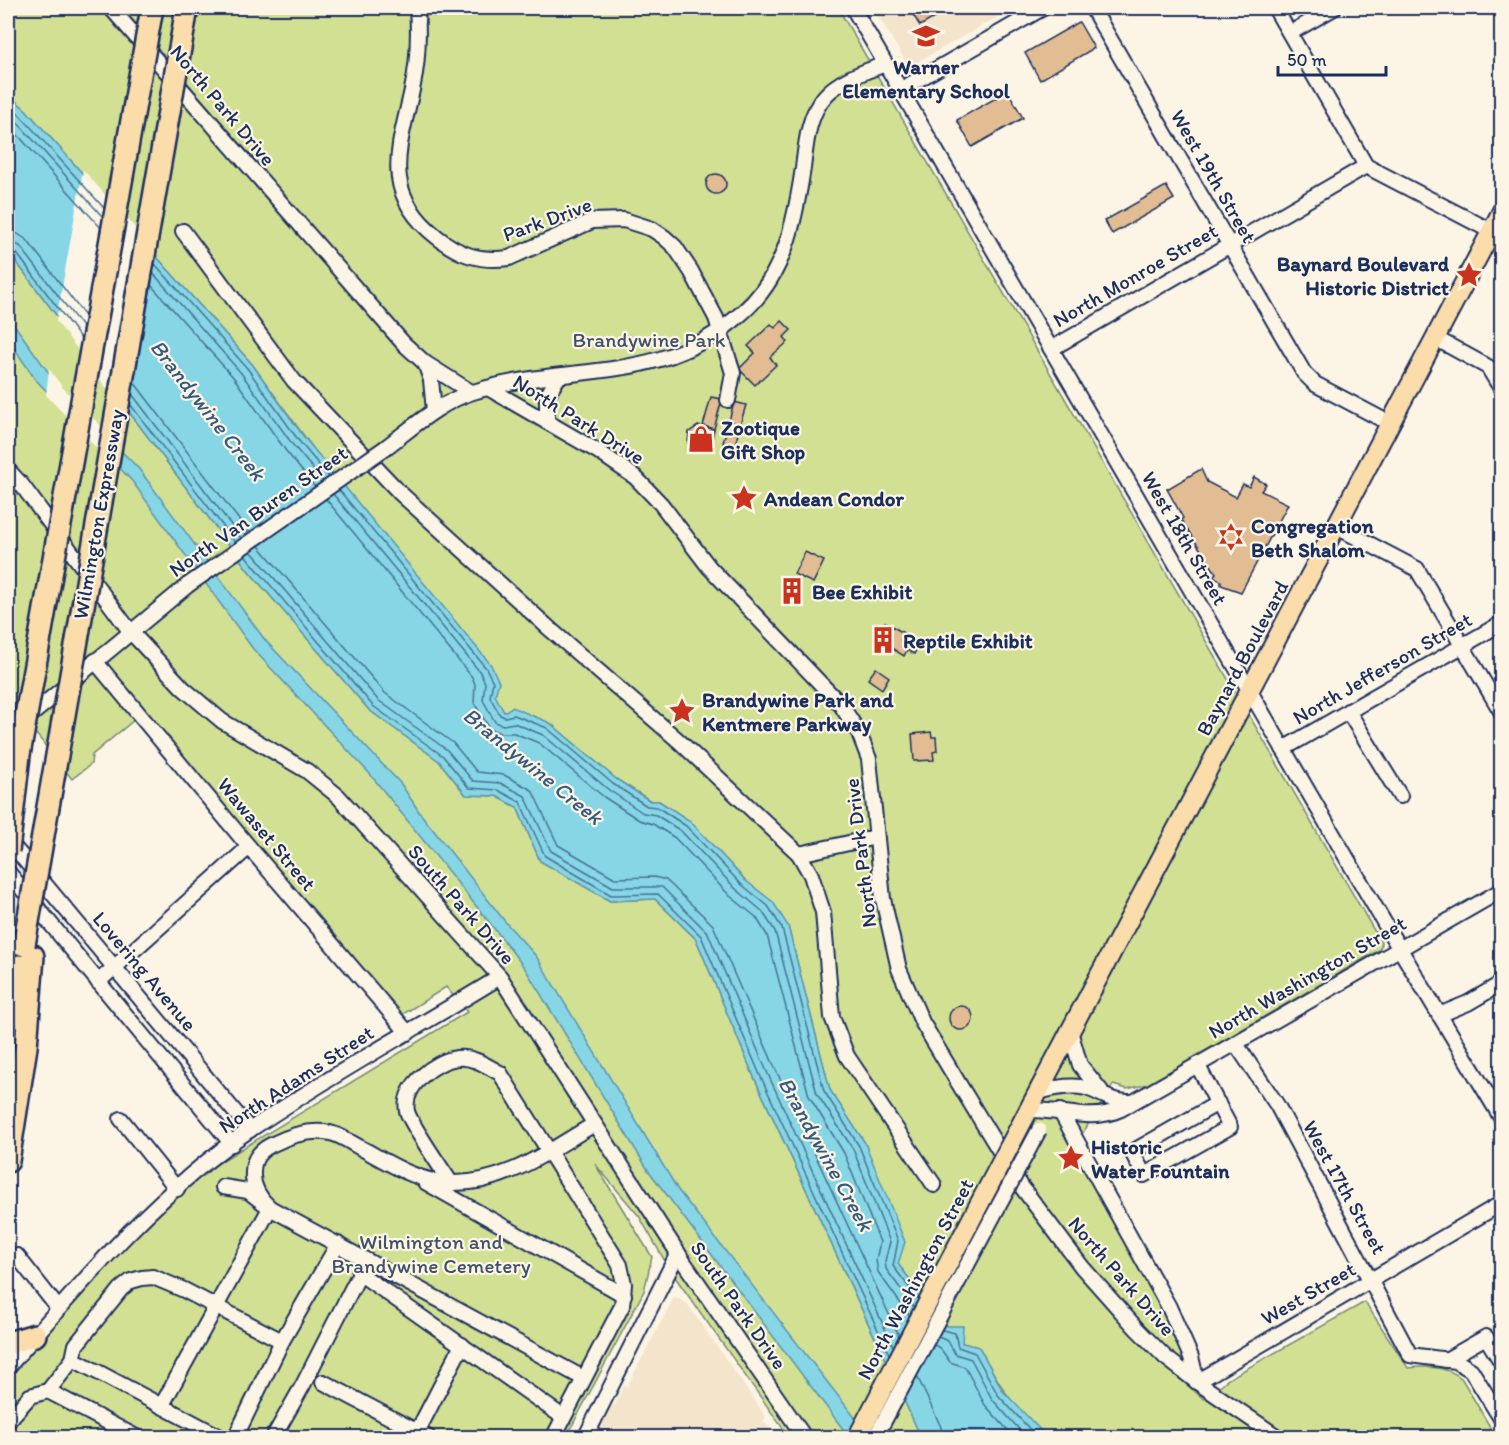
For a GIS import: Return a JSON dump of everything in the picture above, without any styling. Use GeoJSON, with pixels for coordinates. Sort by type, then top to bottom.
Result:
{"type":"FeatureCollection","features":[{"type":"Feature","properties":{"kind":"highway","name":"Wilmington Expressway"},"geometry":{"type":"LineString","coordinates":[[8,851],[19,755],[152,8]]}},
{"type":"Feature","properties":{"kind":"highway","name":"Wilmington Expressway"},"geometry":{"type":"LineString","coordinates":[[28,950],[43,836],[186,8]]}},
{"type":"Feature","properties":{"kind":"highway"},"geometry":{"type":"LineString","coordinates":[[8,813],[19,755]]}},
{"type":"Feature","properties":{"kind":"highway"},"geometry":{"type":"LineString","coordinates":[[8,1021],[28,950]]}},
{"type":"Feature","properties":{"kind":"highway"},"geometry":{"type":"LineString","coordinates":[[8,1161],[26,1047],[28,950]]}},
{"type":"Feature","properties":{"kind":"highway"},"geometry":{"type":"LineString","coordinates":[[8,1343],[35,1335]]}},
{"type":"Feature","properties":{"kind":"main road","name":"Baynard Boulevard"},"geometry":{"type":"LineString","coordinates":[[1038,1092],[1502,211]]}},
{"type":"Feature","properties":{"kind":"main road","name":"North Washington Street"},"geometry":{"type":"LineString","coordinates":[[857,1437],[1038,1092]]}},
{"type":"Feature","properties":{"kind":"street","name":"North Park Drive"},"geometry":{"type":"LineString","coordinates":[[111,8],[404,344],[425,363],[471,392]]}},
{"type":"Feature","properties":{"kind":"street","name":"Park Drive"},"geometry":{"type":"LineString","coordinates":[[417,8],[416,65],[397,162],[403,191],[419,219],[448,246],[465,256],[495,260],[528,250],[592,221],[609,219],[636,223],[652,229],[675,247],[712,308],[733,373],[728,400]]}},
{"type":"Feature","properties":{"kind":"street","name":"West 18th Street"},"geometry":{"type":"LineString","coordinates":[[853,8],[1283,749],[1502,1119]]}},
{"type":"Feature","properties":{"kind":"street"},"geometry":{"type":"LineString","coordinates":[[900,90],[1043,8]]}},
{"type":"Feature","properties":{"kind":"street","name":"West 19th Street"},"geometry":{"type":"LineString","coordinates":[[1092,8],[1308,378],[1389,423]]}},
{"type":"Feature","properties":{"kind":"street"},"geometry":{"type":"LineString","coordinates":[[1275,8],[1366,166],[1491,231]]}},
{"type":"Feature","properties":{"kind":"street"},"geometry":{"type":"LineString","coordinates":[[1290,33],[1334,8]]}},
{"type":"Feature","properties":{"kind":"street","name":"North Van Buren Street"},"geometry":{"type":"LineString","coordinates":[[8,734],[188,585],[385,448],[434,411],[471,392],[488,388],[656,362],[683,352],[720,332],[759,296],[779,264],[795,217],[808,135],[817,107],[836,86],[885,64]]}},
{"type":"Feature","properties":{"kind":"street","name":"North Monroe Street"},"geometry":{"type":"LineString","coordinates":[[1051,349],[1366,166]]}},
{"type":"Feature","properties":{"kind":"street"},"geometry":{"type":"LineString","coordinates":[[183,231],[294,381],[400,493],[551,630],[679,741],[799,854],[810,875],[823,912],[832,1017],[847,1056],[934,1185]]}},
{"type":"Feature","properties":{"kind":"street"},"geometry":{"type":"LineString","coordinates":[[1435,338],[1488,367],[1502,390]]}},
{"type":"Feature","properties":{"kind":"street"},"geometry":{"type":"LineString","coordinates":[[425,363],[432,386],[434,411]]}},
{"type":"Feature","properties":{"kind":"street"},"geometry":{"type":"LineString","coordinates":[[547,422],[547,396],[560,376]]}},
{"type":"Feature","properties":{"kind":"street","name":"North Park Drive"},"geometry":{"type":"LineString","coordinates":[[488,388],[621,466],[649,491],[709,567],[841,705],[859,733],[868,753],[883,899],[899,969],[922,1022],[1021,1186],[1053,1229],[1137,1329],[1165,1357],[1197,1382],[1279,1437]]}},
{"type":"Feature","properties":{"kind":"street","name":"South Park Drive"},"geometry":{"type":"LineString","coordinates":[[8,470],[21,484],[130,631],[183,688],[222,721],[306,771],[338,796],[500,977],[593,1125],[805,1437]]}},
{"type":"Feature","properties":{"kind":"street"},"geometry":{"type":"LineString","coordinates":[[1335,526],[1417,569],[1502,713]]}},
{"type":"Feature","properties":{"kind":"street","name":"North Jefferson Street"},"geometry":{"type":"LineString","coordinates":[[1283,749],[1502,623]]}},
{"type":"Feature","properties":{"kind":"street","name":"Wawaset Street"},"geometry":{"type":"LineString","coordinates":[[95,661],[249,847],[408,1033]]}},
{"type":"Feature","properties":{"kind":"street"},"geometry":{"type":"LineString","coordinates":[[1348,711],[1400,796]]}},
{"type":"Feature","properties":{"kind":"street"},"geometry":{"type":"LineString","coordinates":[[799,854],[876,837]]}},
{"type":"Feature","properties":{"kind":"street","name":"Lovering Avenue"},"geometry":{"type":"LineString","coordinates":[[8,840],[250,1130]]}},
{"type":"Feature","properties":{"kind":"street"},"geometry":{"type":"LineString","coordinates":[[98,981],[249,847]]}},
{"type":"Feature","properties":{"kind":"street","name":"Lovering Avenue"},"geometry":{"type":"LineString","coordinates":[[8,872],[232,1144]]}},
{"type":"Feature","properties":{"kind":"street","name":"North Washington Street"},"geometry":{"type":"LineString","coordinates":[[1029,1110],[1060,1111],[1095,1116],[1110,1114],[1198,1066],[1502,890]]}},
{"type":"Feature","properties":{"kind":"street","name":"North Adams Street"},"geometry":{"type":"LineString","coordinates":[[8,1367],[106,1255],[177,1189],[232,1144],[250,1130],[500,977]]}},
{"type":"Feature","properties":{"kind":"street"},"geometry":{"type":"LineString","coordinates":[[1439,1015],[1468,1003],[1502,983]]}},
{"type":"Feature","properties":{"kind":"street"},"geometry":{"type":"LineString","coordinates":[[1070,1031],[1075,1054],[1086,1075],[1114,1102]]}},
{"type":"Feature","properties":{"kind":"street","name":"West 17th Street"},"geometry":{"type":"LineString","coordinates":[[1236,1044],[1276,1105],[1372,1280],[1410,1355],[1446,1360]]}},
{"type":"Feature","properties":{"kind":"street"},"geometry":{"type":"LineString","coordinates":[[451,1183],[407,1112],[409,1092],[422,1076],[437,1065],[458,1058],[480,1061],[500,1073],[620,1265],[624,1295],[622,1306],[553,1437]]}},
{"type":"Feature","properties":{"kind":"street"},"geometry":{"type":"LineString","coordinates":[[1198,1066],[1218,1103],[1230,1127],[1144,1174],[1132,1152],[1218,1103]]}},
{"type":"Feature","properties":{"kind":"street","name":"North Washington Street"},"geometry":{"type":"LineString","coordinates":[[1038,1092],[1082,1087],[1114,1102],[1134,1102]]}},
{"type":"Feature","properties":{"kind":"street"},"geometry":{"type":"LineString","coordinates":[[1060,1111],[1169,1307],[1191,1357],[1197,1382]]}},
{"type":"Feature","properties":{"kind":"street"},"geometry":{"type":"LineString","coordinates":[[121,1119],[177,1189]]}},
{"type":"Feature","properties":{"kind":"street"},"geometry":{"type":"LineString","coordinates":[[406,1171],[425,1179],[451,1183],[492,1178],[511,1172],[593,1125]]}},
{"type":"Feature","properties":{"kind":"street"},"geometry":{"type":"LineString","coordinates":[[875,1437],[1045,1128]]}},
{"type":"Feature","properties":{"kind":"street"},"geometry":{"type":"LineString","coordinates":[[270,1208],[253,1183],[254,1161],[263,1149],[283,1139],[307,1133],[330,1133],[406,1171],[624,1295]]}},
{"type":"Feature","properties":{"kind":"street"},"geometry":{"type":"LineString","coordinates":[[224,1187],[248,1191],[270,1208],[583,1378]]}},
{"type":"Feature","properties":{"kind":"street","name":"West Street"},"geometry":{"type":"LineString","coordinates":[[1197,1382],[1502,1203]]}},
{"type":"Feature","properties":{"kind":"street"},"geometry":{"type":"LineString","coordinates":[[162,1405],[270,1208]]}},
{"type":"Feature","properties":{"kind":"street"},"geometry":{"type":"LineString","coordinates":[[235,1437],[282,1341],[338,1244]]}},
{"type":"Feature","properties":{"kind":"street"},"geometry":{"type":"LineString","coordinates":[[585,1437],[678,1253]]}},
{"type":"Feature","properties":{"kind":"street"},"geometry":{"type":"LineString","coordinates":[[17,1256],[58,1308]]}},
{"type":"Feature","properties":{"kind":"street"},"geometry":{"type":"LineString","coordinates":[[273,1437],[303,1385],[366,1260]]}},
{"type":"Feature","properties":{"kind":"street"},"geometry":{"type":"LineString","coordinates":[[359,1274],[563,1417]]}},
{"type":"Feature","properties":{"kind":"street"},"geometry":{"type":"LineString","coordinates":[[8,1421],[30,1396],[48,1391],[73,1359],[76,1345],[130,1281],[153,1277],[163,1280],[282,1341]]}},
{"type":"Feature","properties":{"kind":"street"},"geometry":{"type":"LineString","coordinates":[[1446,1360],[1486,1337],[1502,1363]]}},
{"type":"Feature","properties":{"kind":"street"},"geometry":{"type":"LineString","coordinates":[[314,1362],[323,1382],[420,1436],[462,1345]]}},
{"type":"Feature","properties":{"kind":"street"},"geometry":{"type":"LineString","coordinates":[[73,1359],[222,1437]]}},
{"type":"Feature","properties":{"kind":"street"},"geometry":{"type":"LineString","coordinates":[[1446,1360],[1456,1361],[1471,1370],[1502,1420]]}},
{"type":"Feature","properties":{"kind":"street"},"geometry":{"type":"LineString","coordinates":[[303,1385],[323,1382]]}},
{"type":"Feature","properties":{"kind":"street"},"geometry":{"type":"LineString","coordinates":[[48,1391],[138,1437]]}},
{"type":"Feature","properties":{"kind":"shaded area","name":"Warner Elementary School"},"geometry":{"type":"Polygon","coordinates":[[[873,8],[1013,8],[909,67],[873,8]]]}},
{"type":"Feature","properties":{"kind":"shaded area"},"geometry":{"type":"Polygon","coordinates":[[[674,1297],[687,1303],[766,1417],[763,1422],[785,1437],[701,1437],[703,1432],[686,1429],[663,1437],[593,1438],[608,1409],[615,1405],[624,1385],[627,1387],[674,1297]]]}},
{"type":"Feature","properties":{"kind":"green space","name":"Brandywine Park"},"geometry":{"type":"Polygon","coordinates":[[[8,8],[838,8],[1382,944],[1379,950],[1148,1084],[1127,1089],[1113,1085],[1072,1150],[1131,1251],[1172,1328],[1184,1355],[1174,1374],[1204,1399],[1228,1379],[1365,1302],[1408,1368],[1443,1369],[1462,1379],[1496,1437],[1047,1438],[1036,1428],[1008,1396],[979,1347],[962,1343],[898,1264],[865,1143],[830,1090],[788,926],[690,821],[659,801],[651,801],[616,779],[550,723],[504,712],[252,364],[26,110],[8,94],[8,8]]]}},
{"type":"Feature","properties":{"kind":"green space","name":"Wilmington and Brandywine Cemetery"},"geometry":{"type":"Polygon","coordinates":[[[8,251],[248,570],[369,710],[439,761],[466,795],[496,796],[517,807],[540,861],[610,901],[655,899],[696,939],[754,1077],[921,1437],[789,1437],[670,1270],[639,1216],[595,1164],[652,1257],[644,1291],[566,1437],[8,1437],[8,1372],[90,1275],[202,1173],[467,1012],[446,987],[397,1018],[140,715],[92,755],[91,764],[72,779],[25,720],[8,734],[8,251]]]}},
{"type":"Feature","properties":{"kind":"water","name":"Brandywine Creek"},"geometry":{"type":"Polygon","coordinates":[[[8,94],[26,110],[252,364],[304,437],[491,665],[499,682],[495,695],[504,712],[512,707],[550,723],[616,779],[650,801],[659,801],[690,821],[745,880],[773,902],[788,926],[830,1090],[865,1143],[905,1242],[898,1264],[946,1326],[963,1326],[962,1343],[979,1347],[1003,1391],[1047,1437],[921,1437],[754,1077],[696,939],[655,899],[610,901],[540,861],[517,807],[496,796],[466,795],[439,761],[369,710],[248,570],[8,251],[8,94]]]}},
{"type":"Feature","properties":{"kind":"water"},"geometry":{"type":"Polygon","coordinates":[[[8,316],[61,390],[139,469],[265,640],[401,784],[420,813],[507,924],[536,956],[678,1190],[870,1437],[849,1437],[648,1170],[526,970],[505,942],[370,774],[253,649],[132,481],[35,379],[8,339],[8,316]]]}},
{"type":"Feature","properties":{"kind":"pier"},"geometry":{"type":"Polygon","coordinates":[[[83,170],[147,241],[118,403],[56,321],[83,170]]]}},
{"type":"Feature","properties":{"kind":"pier"},"geometry":{"type":"Polygon","coordinates":[[[49,369],[63,388],[113,438],[110,462],[46,395],[49,369]]]}},
{"type":"Feature","properties":{"kind":"building","name":"Warner Elementary School"},"geometry":{"type":"Polygon","coordinates":[[[909,8],[952,8],[920,26],[909,8]]]}},
{"type":"Feature","properties":{"kind":"building"},"geometry":{"type":"Polygon","coordinates":[[[1079,22],[1094,48],[1040,80],[1025,53],[1079,22]]]}},
{"type":"Feature","properties":{"kind":"building"},"geometry":{"type":"Polygon","coordinates":[[[1008,91],[1023,118],[972,147],[957,120],[1008,91]]]}},
{"type":"Feature","properties":{"kind":"building"},"geometry":{"type":"Polygon","coordinates":[[[712,174],[720,174],[726,180],[726,188],[720,194],[712,194],[706,188],[706,180],[712,174]]]}},
{"type":"Feature","properties":{"kind":"building"},"geometry":{"type":"Polygon","coordinates":[[[1166,186],[1174,199],[1112,234],[1104,221],[1166,186]]]}},
{"type":"Feature","properties":{"kind":"building"},"geometry":{"type":"Polygon","coordinates":[[[782,321],[791,330],[784,337],[788,342],[770,357],[776,365],[755,385],[739,369],[755,353],[748,346],[771,324],[775,328],[782,321]]]}},
{"type":"Feature","properties":{"kind":"building"},"geometry":{"type":"Polygon","coordinates":[[[711,397],[722,399],[714,429],[703,426],[711,397]]]}},
{"type":"Feature","properties":{"kind":"building"},"geometry":{"type":"Polygon","coordinates":[[[734,402],[746,405],[740,425],[729,421],[734,402]]]}},
{"type":"Feature","properties":{"kind":"building"},"geometry":{"type":"Polygon","coordinates":[[[729,421],[740,425],[735,446],[723,443],[729,421]]]}},
{"type":"Feature","properties":{"kind":"building","name":"Zootique Gift Shop"},"geometry":{"type":"Polygon","coordinates":[[[698,426],[714,429],[711,446],[702,451],[696,451],[688,443],[689,432],[698,426]]]}},
{"type":"Feature","properties":{"kind":"building","name":"Congregation Beth Shalom"},"geometry":{"type":"Polygon","coordinates":[[[1201,469],[1207,482],[1236,497],[1243,484],[1249,487],[1254,477],[1266,484],[1261,491],[1288,504],[1241,592],[1221,585],[1221,581],[1213,577],[1216,573],[1181,520],[1183,518],[1167,489],[1201,469]]]}},
{"type":"Feature","properties":{"kind":"building"},"geometry":{"type":"Polygon","coordinates":[[[805,552],[824,561],[813,583],[794,574],[805,552]]]}},
{"type":"Feature","properties":{"kind":"building"},"geometry":{"type":"Polygon","coordinates":[[[885,622],[920,643],[914,654],[907,650],[904,656],[888,646],[891,641],[879,634],[885,622]]]}},
{"type":"Feature","properties":{"kind":"building","name":"Reptile Exhibit"},"geometry":{"type":"Polygon","coordinates":[[[879,634],[891,641],[888,646],[875,639],[879,634]]]}},
{"type":"Feature","properties":{"kind":"building"},"geometry":{"type":"Polygon","coordinates":[[[876,668],[889,677],[882,689],[868,679],[876,668]]]}},
{"type":"Feature","properties":{"kind":"building"},"geometry":{"type":"Polygon","coordinates":[[[931,732],[932,737],[936,737],[937,751],[933,752],[934,760],[914,761],[912,734],[931,732]]]}},
{"type":"Feature","properties":{"kind":"building"},"geometry":{"type":"Polygon","coordinates":[[[961,1006],[969,1010],[973,1018],[969,1026],[961,1030],[953,1026],[949,1018],[953,1010],[961,1006]]]}},
{"type":"Feature","properties":{"kind":"place","name":"Warner Elementary School"},"geometry":{"type":"Point","coordinates":[926,36]}},
{"type":"Feature","properties":{"kind":"place","name":"Baynard Boulevard Historic District"},"geometry":{"type":"Point","coordinates":[1469,275]}},
{"type":"Feature","properties":{"kind":"place","name":"Zootique Gift Shop"},"geometry":{"type":"Point","coordinates":[701,439]}},
{"type":"Feature","properties":{"kind":"place","name":"Andean Condor"},"geometry":{"type":"Point","coordinates":[744,498]}},
{"type":"Feature","properties":{"kind":"place","name":"Congregation Beth Shalom"},"geometry":{"type":"Point","coordinates":[1231,537]}},
{"type":"Feature","properties":{"kind":"place","name":"Bee Exhibit"},"geometry":{"type":"Point","coordinates":[792,591]}},
{"type":"Feature","properties":{"kind":"place","name":"Reptile Exhibit"},"geometry":{"type":"Point","coordinates":[883,640]}},
{"type":"Feature","properties":{"kind":"place","name":"Brandywine Park and Kentmere Parkway"},"geometry":{"type":"Point","coordinates":[682,711]}},
{"type":"Feature","properties":{"kind":"place","name":"Historic Water Fountain"},"geometry":{"type":"Point","coordinates":[1071,1158]}}]}
